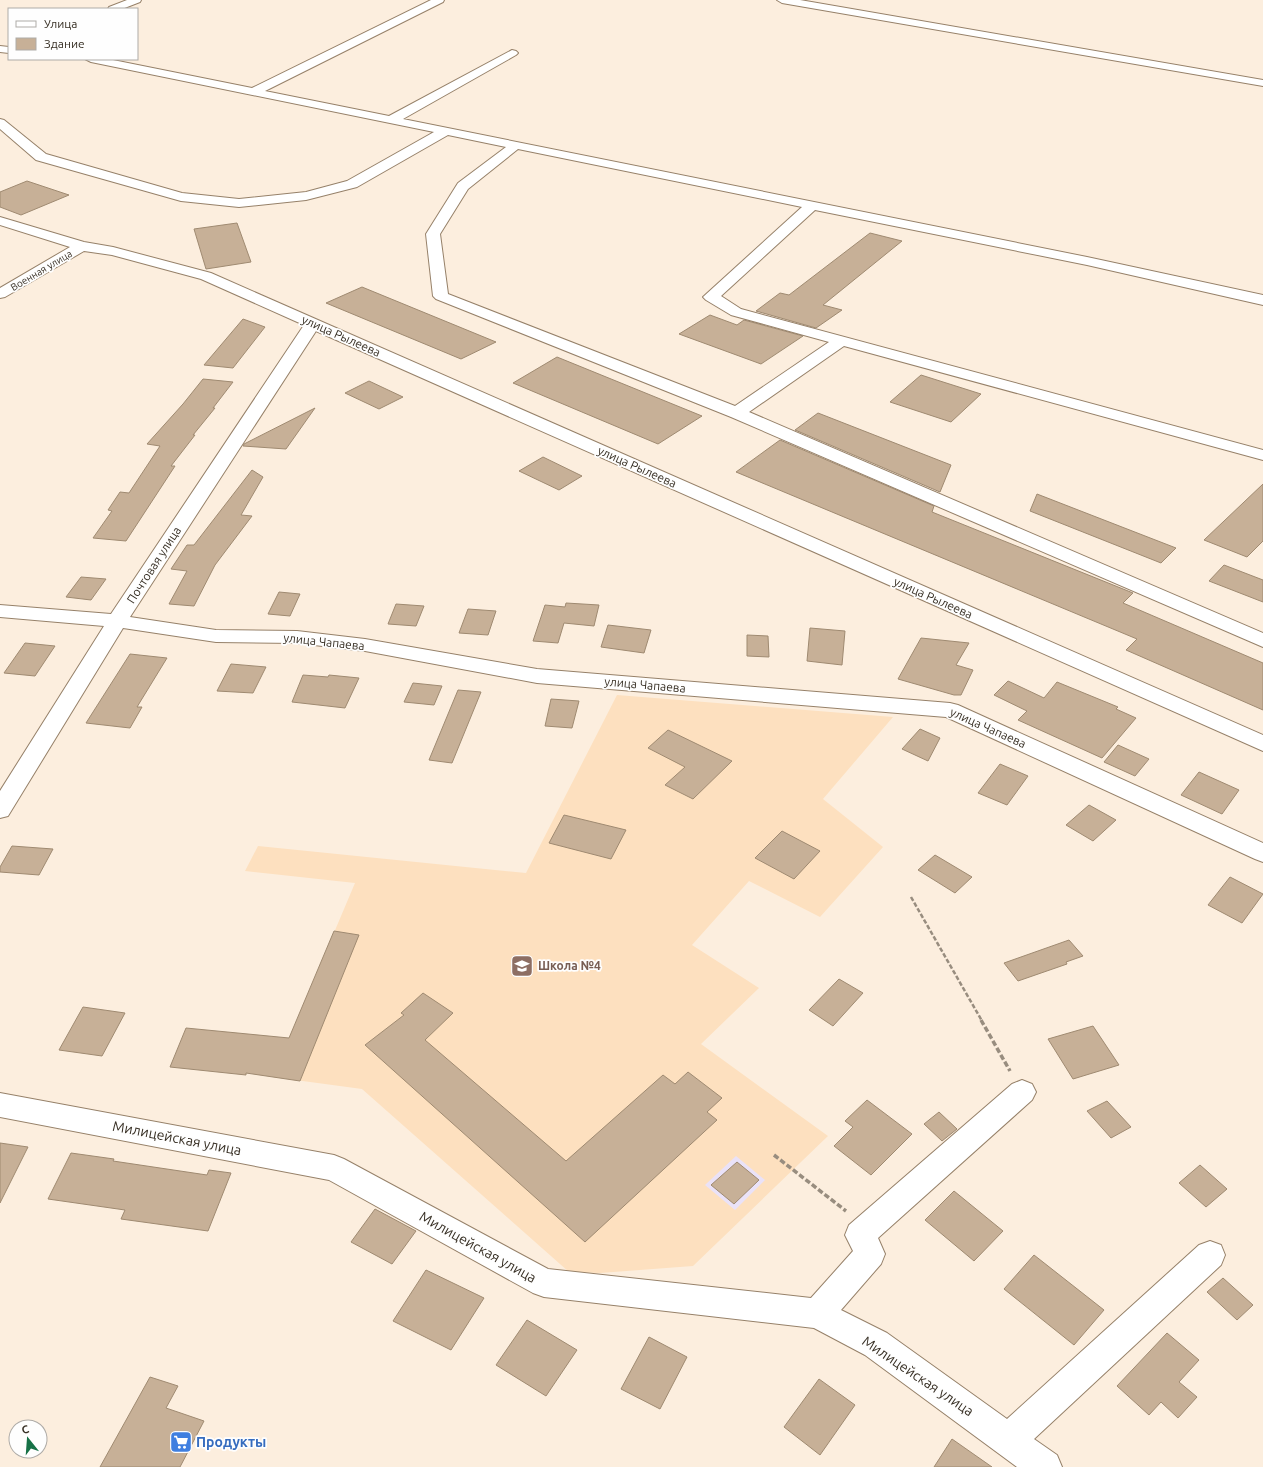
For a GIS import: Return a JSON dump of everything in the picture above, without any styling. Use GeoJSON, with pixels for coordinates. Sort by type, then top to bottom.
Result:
{"type":"FeatureCollection","features":[{"type":"Feature","properties":{"kind":"street"},"geometry":{"type":"LineString","coordinates":[[116,8],[136,0]]}},
{"type":"Feature","properties":{"kind":"street"},"geometry":{"type":"LineString","coordinates":[[253,92],[439,0]]}},
{"type":"Feature","properties":{"kind":"street"},"geometry":{"type":"LineString","coordinates":[[782,0],[1263,83]]}},
{"type":"Feature","properties":{"kind":"street"},"geometry":{"type":"LineString","coordinates":[[391,120],[512,53]]}},
{"type":"Feature","properties":{"kind":"street"},"geometry":{"type":"LineString","coordinates":[[96,60],[1087,261],[1263,300]]}},
{"type":"Feature","properties":{"kind":"street"},"geometry":{"type":"LineString","coordinates":[[0,123],[41,158],[181,197],[239,203],[306,196],[352,184],[446,131]]}},
{"type":"Feature","properties":{"kind":"street"},"geometry":{"type":"LineString","coordinates":[[516,145],[463,186],[433,234],[441,296],[737,413],[1263,641]]}},
{"type":"Feature","properties":{"kind":"street"},"geometry":{"type":"LineString","coordinates":[[813,205],[711,296],[736,312],[1263,455]]}},
{"type":"Feature","properties":{"kind":"street","name":"улица Рылеева"},"geometry":{"type":"LineString","coordinates":[[0,221],[82,246],[113,251],[206,276],[1263,744]]}},
{"type":"Feature","properties":{"kind":"street","name":"Военная улица"},"geometry":{"type":"LineString","coordinates":[[0,294],[82,246]]}},
{"type":"Feature","properties":{"kind":"street","name":"Почтовая улица"},"geometry":{"type":"LineString","coordinates":[[0,810],[117,621],[313,324]]}},
{"type":"Feature","properties":{"kind":"street"},"geometry":{"type":"LineString","coordinates":[[737,413],[842,340]]}},
{"type":"Feature","properties":{"kind":"street","name":"улица Чапаева"},"geometry":{"type":"LineString","coordinates":[[0,611],[117,621],[216,636],[298,637],[365,645],[537,676],[950,710],[1263,853]]}},
{"type":"Feature","properties":{"kind":"street"},"geometry":{"type":"LineString","coordinates":[[817,1314],[870,1254],[860,1235],[1022,1092]]}},
{"type":"Feature","properties":{"kind":"street","name":"Милицейская улица"},"geometry":{"type":"LineString","coordinates":[[0,1105],[334,1168],[544,1282],[817,1314],[876,1344],[1045,1467]]}},
{"type":"Feature","properties":{"kind":"street"},"geometry":{"type":"LineString","coordinates":[[1009,1440],[1210,1255]]}},
{"type":"Feature","properties":{"kind":"path"},"geometry":{"type":"LineString","coordinates":[[911,897],[1022,1092]]}},
{"type":"Feature","properties":{"kind":"path"},"geometry":{"type":"LineString","coordinates":[[774,1155],[850,1214],[860,1235]]}},
{"type":"Feature","properties":{"kind":"shaded area","name":"Школа №4"},"geometry":{"type":"Polygon","coordinates":[[[617,695],[893,717],[823,799],[883,847],[820,917],[749,881],[692,945],[759,988],[701,1044],[828,1136],[693,1266],[600,1273],[569,1272],[362,1089],[273,1077],[355,883],[245,871],[258,846],[526,873],[617,695]]]}},
{"type":"Feature","properties":{"kind":"shaded area"},"geometry":{"type":"Polygon","coordinates":[[[736,1156],[765,1180],[735,1210],[705,1185],[736,1156]]]}},
{"type":"Feature","properties":{"kind":"building"},"geometry":{"type":"Polygon","coordinates":[[[27,181],[69,195],[21,215],[0,207],[0,192],[27,181]]]}},
{"type":"Feature","properties":{"kind":"building"},"geometry":{"type":"Polygon","coordinates":[[[237,223],[251,262],[206,269],[194,229],[237,223]]]}},
{"type":"Feature","properties":{"kind":"building"},"geometry":{"type":"Polygon","coordinates":[[[870,233],[902,241],[823,305],[842,310],[816,328],[756,311],[780,293],[789,295],[870,233]]]}},
{"type":"Feature","properties":{"kind":"building"},"geometry":{"type":"Polygon","coordinates":[[[362,287],[496,342],[461,359],[326,303],[362,287]]]}},
{"type":"Feature","properties":{"kind":"building"},"geometry":{"type":"Polygon","coordinates":[[[710,315],[737,325],[744,320],[803,336],[761,364],[679,334],[710,315]]]}},
{"type":"Feature","properties":{"kind":"building"},"geometry":{"type":"Polygon","coordinates":[[[243,319],[265,327],[233,368],[204,365],[243,319]]]}},
{"type":"Feature","properties":{"kind":"building"},"geometry":{"type":"Polygon","coordinates":[[[557,357],[702,416],[658,444],[513,383],[557,357]]]}},
{"type":"Feature","properties":{"kind":"building"},"geometry":{"type":"Polygon","coordinates":[[[921,375],[981,394],[951,422],[890,402],[921,375]]]}},
{"type":"Feature","properties":{"kind":"building"},"geometry":{"type":"Polygon","coordinates":[[[203,379],[233,382],[171,466],[175,466],[126,541],[93,538],[112,511],[108,510],[120,492],[129,493],[160,446],[147,444],[203,379]]]}},
{"type":"Feature","properties":{"kind":"building"},"geometry":{"type":"Polygon","coordinates":[[[369,381],[403,397],[379,409],[345,393],[369,381]]]}},
{"type":"Feature","properties":{"kind":"building"},"geometry":{"type":"Polygon","coordinates":[[[315,408],[286,449],[243,446],[244,444],[315,408]]]}},
{"type":"Feature","properties":{"kind":"building"},"geometry":{"type":"Polygon","coordinates":[[[818,413],[951,465],[940,492],[795,430],[818,413]]]}},
{"type":"Feature","properties":{"kind":"building"},"geometry":{"type":"Polygon","coordinates":[[[780,440],[934,506],[932,512],[1133,593],[1123,603],[1263,663],[1263,710],[1126,650],[1137,639],[736,472],[780,440]]]}},
{"type":"Feature","properties":{"kind":"building"},"geometry":{"type":"Polygon","coordinates":[[[543,457],[582,476],[559,490],[519,471],[543,457]]]}},
{"type":"Feature","properties":{"kind":"building"},"geometry":{"type":"Polygon","coordinates":[[[252,470],[263,477],[241,515],[252,516],[215,565],[194,606],[169,604],[187,571],[171,569],[187,545],[194,545],[252,470]]]}},
{"type":"Feature","properties":{"kind":"building"},"geometry":{"type":"Polygon","coordinates":[[[1263,484],[1263,541],[1247,557],[1204,540],[1263,484]]]}},
{"type":"Feature","properties":{"kind":"building"},"geometry":{"type":"Polygon","coordinates":[[[1037,494],[1176,548],[1161,563],[1030,511],[1037,494]]]}},
{"type":"Feature","properties":{"kind":"building"},"geometry":{"type":"Polygon","coordinates":[[[1224,565],[1263,580],[1263,602],[1209,581],[1224,565]]]}},
{"type":"Feature","properties":{"kind":"building"},"geometry":{"type":"Polygon","coordinates":[[[81,577],[106,579],[91,600],[66,597],[81,577]]]}},
{"type":"Feature","properties":{"kind":"building"},"geometry":{"type":"Polygon","coordinates":[[[279,592],[300,594],[290,616],[268,614],[279,592]]]}},
{"type":"Feature","properties":{"kind":"building"},"geometry":{"type":"Polygon","coordinates":[[[566,603],[599,605],[594,626],[564,623],[558,643],[533,641],[545,605],[565,607],[566,603]]]}},
{"type":"Feature","properties":{"kind":"building"},"geometry":{"type":"Polygon","coordinates":[[[396,604],[424,606],[416,626],[388,624],[396,604]]]}},
{"type":"Feature","properties":{"kind":"building"},"geometry":{"type":"Polygon","coordinates":[[[468,609],[496,611],[488,635],[459,633],[468,609]]]}},
{"type":"Feature","properties":{"kind":"building"},"geometry":{"type":"Polygon","coordinates":[[[608,625],[651,630],[644,653],[601,647],[608,625]]]}},
{"type":"Feature","properties":{"kind":"building"},"geometry":{"type":"Polygon","coordinates":[[[810,628],[845,631],[842,665],[807,661],[810,628]]]}},
{"type":"Feature","properties":{"kind":"building"},"geometry":{"type":"Polygon","coordinates":[[[747,635],[768,636],[769,657],[747,656],[747,635]]]}},
{"type":"Feature","properties":{"kind":"building"},"geometry":{"type":"Polygon","coordinates":[[[921,638],[969,643],[956,665],[973,670],[961,695],[954,695],[898,679],[921,638]]]}},
{"type":"Feature","properties":{"kind":"building"},"geometry":{"type":"Polygon","coordinates":[[[25,643],[55,646],[35,676],[4,673],[25,643]]]}},
{"type":"Feature","properties":{"kind":"building"},"geometry":{"type":"Polygon","coordinates":[[[130,654],[167,658],[137,707],[142,707],[130,728],[86,723],[130,654]]]}},
{"type":"Feature","properties":{"kind":"building"},"geometry":{"type":"Polygon","coordinates":[[[231,664],[266,667],[253,693],[217,691],[231,664]]]}},
{"type":"Feature","properties":{"kind":"building"},"geometry":{"type":"Polygon","coordinates":[[[303,675],[328,677],[329,675],[359,678],[345,708],[292,702],[303,675]]]}},
{"type":"Feature","properties":{"kind":"building"},"geometry":{"type":"Polygon","coordinates":[[[1008,681],[1044,698],[1057,682],[1118,707],[1116,709],[1136,718],[1102,758],[1018,720],[1027,711],[994,695],[1008,681]]]}},
{"type":"Feature","properties":{"kind":"building"},"geometry":{"type":"Polygon","coordinates":[[[413,683],[442,686],[434,705],[404,702],[413,683]]]}},
{"type":"Feature","properties":{"kind":"building"},"geometry":{"type":"Polygon","coordinates":[[[458,690],[481,692],[452,763],[429,760],[458,690]]]}},
{"type":"Feature","properties":{"kind":"building"},"geometry":{"type":"Polygon","coordinates":[[[551,699],[579,701],[572,728],[545,726],[551,699]]]}},
{"type":"Feature","properties":{"kind":"building"},"geometry":{"type":"Polygon","coordinates":[[[920,729],[940,738],[928,761],[902,749],[920,729]]]}},
{"type":"Feature","properties":{"kind":"building"},"geometry":{"type":"Polygon","coordinates":[[[668,730],[732,761],[693,799],[665,785],[685,767],[648,748],[668,730]]]}},
{"type":"Feature","properties":{"kind":"building"},"geometry":{"type":"Polygon","coordinates":[[[1118,745],[1149,759],[1135,776],[1104,762],[1118,745]]]}},
{"type":"Feature","properties":{"kind":"building"},"geometry":{"type":"Polygon","coordinates":[[[1000,764],[1028,776],[1007,805],[978,793],[1000,764]]]}},
{"type":"Feature","properties":{"kind":"building"},"geometry":{"type":"Polygon","coordinates":[[[1199,772],[1239,790],[1222,814],[1181,795],[1199,772]]]}},
{"type":"Feature","properties":{"kind":"building"},"geometry":{"type":"Polygon","coordinates":[[[1089,805],[1116,820],[1093,841],[1066,825],[1089,805]]]}},
{"type":"Feature","properties":{"kind":"building"},"geometry":{"type":"Polygon","coordinates":[[[564,815],[626,830],[611,859],[549,843],[564,815]]]}},
{"type":"Feature","properties":{"kind":"building"},"geometry":{"type":"Polygon","coordinates":[[[782,831],[820,851],[794,879],[755,858],[782,831]]]}},
{"type":"Feature","properties":{"kind":"building"},"geometry":{"type":"Polygon","coordinates":[[[12,846],[53,849],[39,875],[0,872],[0,867],[12,846]]]}},
{"type":"Feature","properties":{"kind":"building"},"geometry":{"type":"Polygon","coordinates":[[[935,855],[972,877],[955,893],[918,870],[935,855]]]}},
{"type":"Feature","properties":{"kind":"building"},"geometry":{"type":"Polygon","coordinates":[[[1230,877],[1263,894],[1242,923],[1208,905],[1230,877]]]}},
{"type":"Feature","properties":{"kind":"building"},"geometry":{"type":"Polygon","coordinates":[[[334,931],[359,935],[300,1081],[246,1073],[246,1075],[170,1067],[186,1028],[289,1038],[334,931]]]}},
{"type":"Feature","properties":{"kind":"building"},"geometry":{"type":"Polygon","coordinates":[[[1069,940],[1083,956],[1066,962],[1067,964],[1018,981],[1004,963],[1069,940]]]}},
{"type":"Feature","properties":{"kind":"building"},"geometry":{"type":"Polygon","coordinates":[[[839,979],[863,993],[833,1026],[809,1010],[839,979]]]}},
{"type":"Feature","properties":{"kind":"building"},"geometry":{"type":"Polygon","coordinates":[[[423,993],[453,1013],[425,1040],[566,1161],[663,1075],[675,1084],[688,1072],[722,1098],[707,1112],[717,1120],[585,1242],[365,1045],[404,1015],[401,1013],[423,993]]]}},
{"type":"Feature","properties":{"kind":"building"},"geometry":{"type":"Polygon","coordinates":[[[83,1007],[125,1013],[102,1056],[59,1050],[83,1007]]]}},
{"type":"Feature","properties":{"kind":"building"},"geometry":{"type":"Polygon","coordinates":[[[1093,1026],[1119,1065],[1073,1079],[1048,1039],[1093,1026]]]}},
{"type":"Feature","properties":{"kind":"building"},"geometry":{"type":"Polygon","coordinates":[[[867,1100],[912,1134],[871,1175],[834,1146],[853,1127],[845,1121],[867,1100]]]}},
{"type":"Feature","properties":{"kind":"building"},"geometry":{"type":"Polygon","coordinates":[[[1107,1101],[1131,1127],[1111,1138],[1087,1111],[1107,1101]]]}},
{"type":"Feature","properties":{"kind":"building"},"geometry":{"type":"Polygon","coordinates":[[[939,1112],[957,1129],[942,1141],[924,1124],[939,1112]]]}},
{"type":"Feature","properties":{"kind":"building"},"geometry":{"type":"Polygon","coordinates":[[[0,1143],[28,1147],[0,1203],[0,1143]]]}},
{"type":"Feature","properties":{"kind":"building"},"geometry":{"type":"Polygon","coordinates":[[[71,1153],[207,1175],[209,1170],[231,1173],[208,1231],[121,1219],[125,1210],[48,1199],[71,1153]]]}},
{"type":"Feature","properties":{"kind":"building"},"geometry":{"type":"Polygon","coordinates":[[[737,1162],[759,1180],[734,1204],[711,1185],[737,1162]]]}},
{"type":"Feature","properties":{"kind":"building"},"geometry":{"type":"Polygon","coordinates":[[[1200,1165],[1227,1189],[1206,1207],[1179,1183],[1200,1165]]]}},
{"type":"Feature","properties":{"kind":"building"},"geometry":{"type":"Polygon","coordinates":[[[954,1191],[1003,1231],[974,1261],[925,1220],[954,1191]]]}},
{"type":"Feature","properties":{"kind":"building"},"geometry":{"type":"Polygon","coordinates":[[[375,1209],[416,1231],[392,1264],[351,1242],[375,1209]]]}},
{"type":"Feature","properties":{"kind":"building"},"geometry":{"type":"Polygon","coordinates":[[[1034,1255],[1104,1310],[1074,1345],[1004,1289],[1034,1255]]]}},
{"type":"Feature","properties":{"kind":"building"},"geometry":{"type":"Polygon","coordinates":[[[426,1270],[484,1298],[451,1350],[393,1321],[426,1270]]]}},
{"type":"Feature","properties":{"kind":"building"},"geometry":{"type":"Polygon","coordinates":[[[1223,1278],[1253,1305],[1237,1320],[1207,1292],[1223,1278]]]}},
{"type":"Feature","properties":{"kind":"building"},"geometry":{"type":"Polygon","coordinates":[[[527,1320],[577,1350],[546,1396],[496,1365],[527,1320]]]}},
{"type":"Feature","properties":{"kind":"building"},"geometry":{"type":"Polygon","coordinates":[[[1167,1333],[1199,1360],[1179,1382],[1197,1397],[1178,1418],[1161,1402],[1149,1415],[1117,1386],[1167,1333]]]}},
{"type":"Feature","properties":{"kind":"building"},"geometry":{"type":"Polygon","coordinates":[[[649,1337],[687,1357],[660,1409],[621,1389],[649,1337]]]}},
{"type":"Feature","properties":{"kind":"building"},"geometry":{"type":"Polygon","coordinates":[[[150,1377],[178,1386],[166,1408],[204,1421],[180,1467],[100,1467],[150,1377]]]}},
{"type":"Feature","properties":{"kind":"building"},"geometry":{"type":"Polygon","coordinates":[[[819,1379],[855,1405],[820,1455],[784,1427],[819,1379]]]}},
{"type":"Feature","properties":{"kind":"building"},"geometry":{"type":"Polygon","coordinates":[[[952,1439],[992,1467],[934,1467],[952,1439]]]}},
{"type":"Feature","properties":{"kind":"place","name":"Школа №4"},"geometry":{"type":"Point","coordinates":[522,966]}},
{"type":"Feature","properties":{"kind":"place","name":"Продукты"},"geometry":{"type":"Point","coordinates":[181,1442]}}]}
